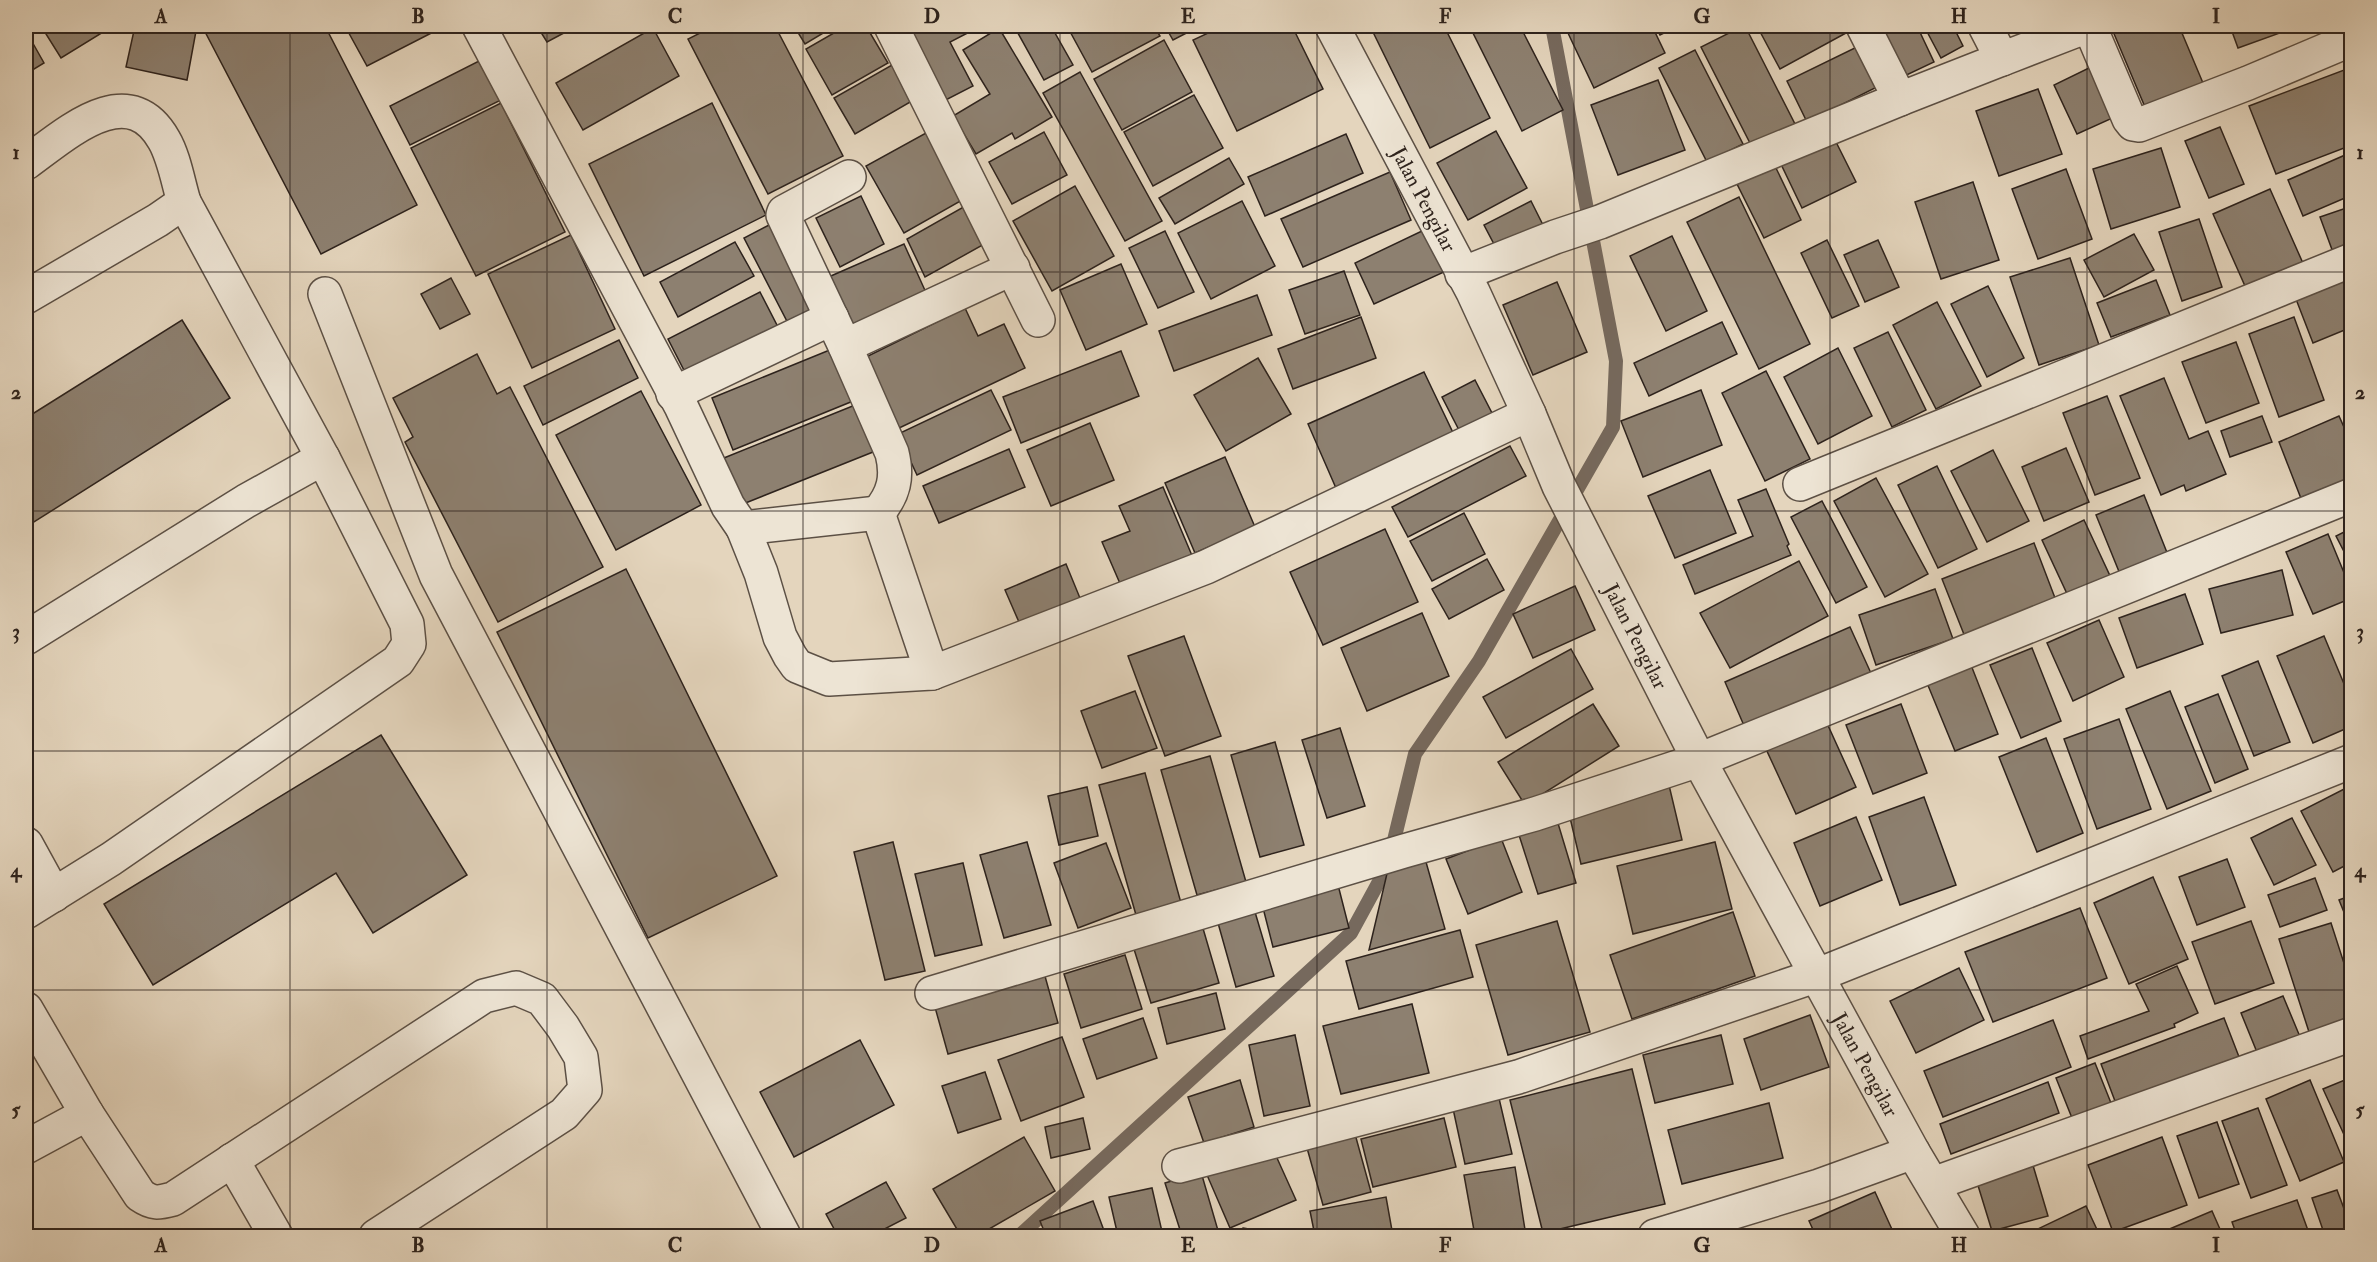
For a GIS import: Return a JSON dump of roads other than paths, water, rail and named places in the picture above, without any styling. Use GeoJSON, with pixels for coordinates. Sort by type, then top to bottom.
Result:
{"type":"FeatureCollection","features":[{"type":"Feature","properties":{"kind":"street"},"geometry":{"type":"LineString","coordinates":[[479,26],[674,394],[728,506],[743,528],[761,573],[780,637],[790,656],[797,666],[829,679],[932,673],[1206,567],[1529,414]]}},
{"type":"Feature","properties":{"kind":"street"},"geometry":{"type":"LineString","coordinates":[[891,26],[1038,320]]}},
{"type":"Feature","properties":{"kind":"street","name":"Jalan Pengilar"},"geometry":{"type":"LineString","coordinates":[[1332,26],[1462,274],[1529,414],[1559,486],[1699,760],[1913,1152],[1962,1236]]}},
{"type":"Feature","properties":{"kind":"street"},"geometry":{"type":"LineString","coordinates":[[1863,26],[1900,99]]}},
{"type":"Feature","properties":{"kind":"street"},"geometry":{"type":"LineString","coordinates":[[1985,26],[2002,59]]}},
{"type":"Feature","properties":{"kind":"street"},"geometry":{"type":"LineString","coordinates":[[1462,274],[2077,30],[2085,29],[2092,32],[2128,119],[2133,124],[2139,125],[2248,83],[2352,39]]}},
{"type":"Feature","properties":{"kind":"street"},"geometry":{"type":"LineString","coordinates":[[26,163],[65,135],[106,112],[133,111],[151,120],[166,141],[184,202],[323,458],[407,624],[409,644],[398,661],[121,852],[26,912]]}},
{"type":"Feature","properties":{"kind":"street"},"geometry":{"type":"LineString","coordinates":[[743,528],[878,513],[889,500],[895,482],[892,453],[783,215],[787,210],[849,177]]}},
{"type":"Feature","properties":{"kind":"street"},"geometry":{"type":"LineString","coordinates":[[26,297],[158,220],[184,202]]}},
{"type":"Feature","properties":{"kind":"street"},"geometry":{"type":"LineString","coordinates":[[1800,484],[2352,260]]}},
{"type":"Feature","properties":{"kind":"street"},"geometry":{"type":"LineString","coordinates":[[674,394],[1012,268]]}},
{"type":"Feature","properties":{"kind":"street"},"geometry":{"type":"LineString","coordinates":[[325,294],[436,575],[784,1236]]}},
{"type":"Feature","properties":{"kind":"street"},"geometry":{"type":"LineString","coordinates":[[26,639],[246,501],[323,458]]}},
{"type":"Feature","properties":{"kind":"street"},"geometry":{"type":"LineString","coordinates":[[932,993],[1535,814],[1699,760],[2352,495]]}},
{"type":"Feature","properties":{"kind":"street"},"geometry":{"type":"LineString","coordinates":[[878,513],[932,673]]}},
{"type":"Feature","properties":{"kind":"street"},"geometry":{"type":"LineString","coordinates":[[1179,1166],[1518,1077],[1818,975],[2352,761]]}},
{"type":"Feature","properties":{"kind":"street"},"geometry":{"type":"LineString","coordinates":[[26,844],[54,895]]}},
{"type":"Feature","properties":{"kind":"street"},"geometry":{"type":"LineString","coordinates":[[26,1009],[87,1114],[140,1195],[149,1202],[157,1204],[173,1199],[484,996],[516,988],[542,999],[563,1027],[581,1057],[585,1090],[564,1114],[376,1236]]}},
{"type":"Feature","properties":{"kind":"street"},"geometry":{"type":"LineString","coordinates":[[1933,1184],[2352,1034]]}},
{"type":"Feature","properties":{"kind":"street"},"geometry":{"type":"LineString","coordinates":[[26,1147],[87,1114]]}},
{"type":"Feature","properties":{"kind":"street"},"geometry":{"type":"LineString","coordinates":[[1655,1236],[1819,1186],[1913,1152]]}},
{"type":"Feature","properties":{"kind":"street"},"geometry":{"type":"LineString","coordinates":[[232,1160],[276,1236]]}},
{"type":"Feature","properties":{"kind":"waterway"},"geometry":{"type":"LineString","coordinates":[[1019,1236],[1351,933],[1388,865],[1415,754],[1479,661],[1613,427],[1616,361],[1552,26]]}}]}
